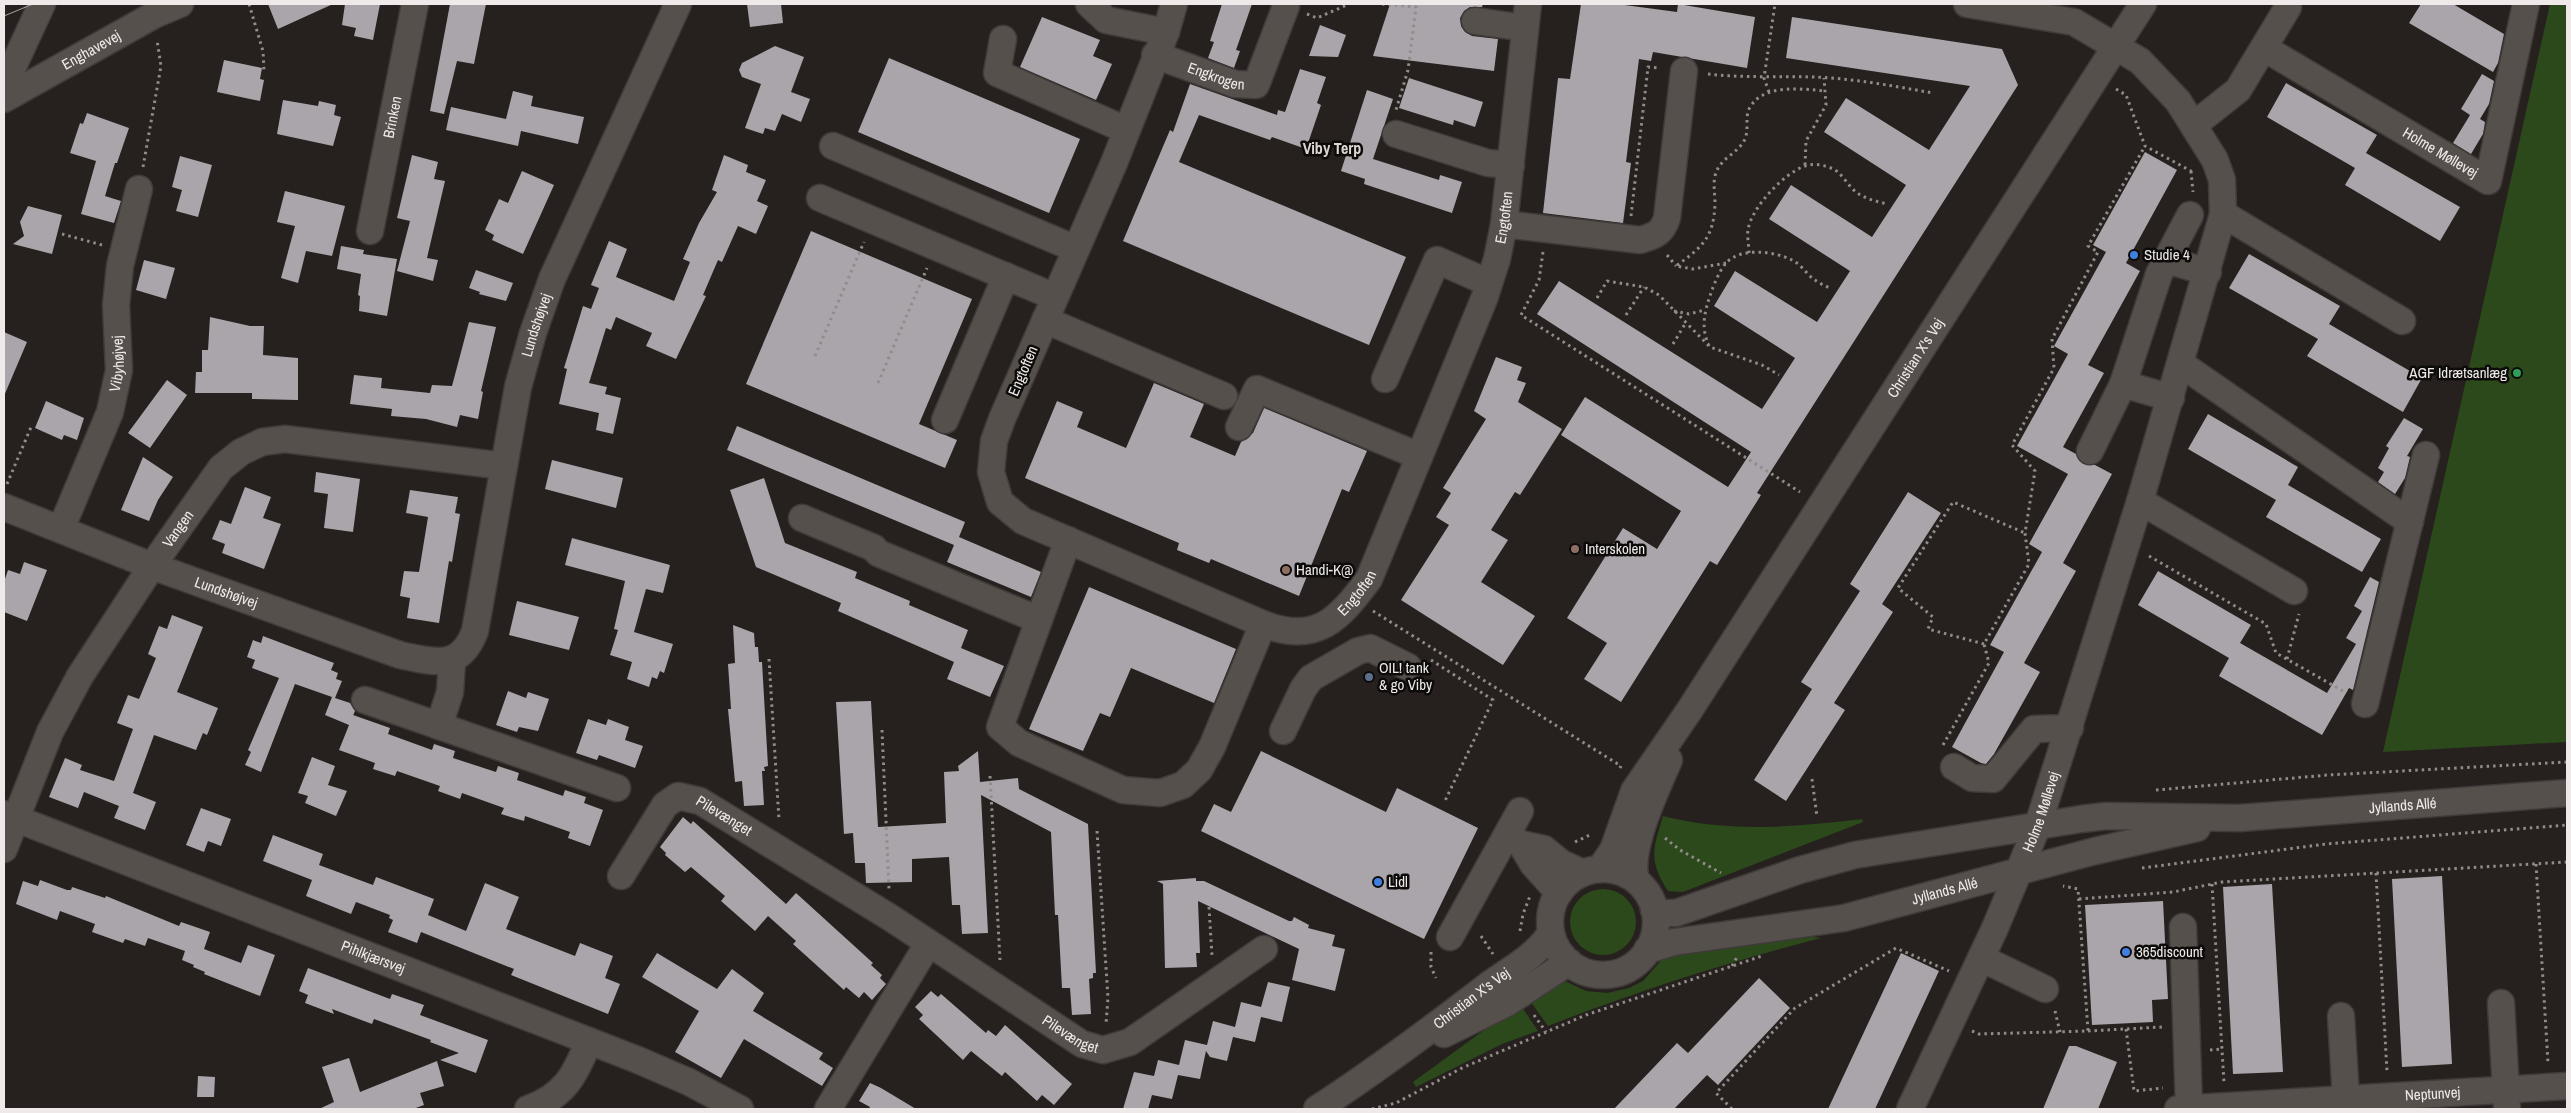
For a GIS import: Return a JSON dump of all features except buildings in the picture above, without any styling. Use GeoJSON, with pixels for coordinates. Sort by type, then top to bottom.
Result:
{"type":"FeatureCollection","features":[{"type":"Feature","properties":{"kind":"street"},"geometry":{"type":"LineString","coordinates":[[4,86],[42,4]]}},
{"type":"Feature","properties":{"kind":"street","name":"Enghavevej"},"geometry":{"type":"LineString","coordinates":[[4,99],[154,15],[180,4]]}},
{"type":"Feature","properties":{"kind":"street","name":"Brinken"},"geometry":{"type":"LineString","coordinates":[[370,231],[415,4]]}},
{"type":"Feature","properties":{"kind":"street","name":"Lundshøjvej"},"geometry":{"type":"LineString","coordinates":[[4,507],[152,566],[400,654],[428,660],[452,661],[470,646],[475,631],[518,387],[533,332],[552,279],[678,4]]}},
{"type":"Feature","properties":{"kind":"street"},"geometry":{"type":"LineString","coordinates":[[1089,4],[1106,20],[1166,32]]}},
{"type":"Feature","properties":{"kind":"street","name":"Engtoften"},"geometry":{"type":"LineString","coordinates":[[1174,4],[1166,32],[1126,130],[997,434],[991,472],[1000,502],[1023,521],[1263,624],[1298,632],[1326,625],[1347,609],[1369,579],[1489,284],[1504,224],[1527,16]]}},
{"type":"Feature","properties":{"kind":"street"},"geometry":{"type":"LineString","coordinates":[[1967,4],[2074,22],[2116,45]]}},
{"type":"Feature","properties":{"kind":"street","name":"Christian X's Vej"},"geometry":{"type":"LineString","coordinates":[[1591,871],[1613,850],[1634,791],[1689,712],[2143,4]]}},
{"type":"Feature","properties":{"kind":"street","name":"Holme Møllevej"},"geometry":{"type":"LineString","coordinates":[[2264,48],[2488,181],[2526,4]]}},
{"type":"Feature","properties":{"kind":"street","name":"Engkrogen"},"geometry":{"type":"LineString","coordinates":[[1155,55],[1235,84],[1256,85],[1286,6]]}},
{"type":"Feature","properties":{"kind":"street"},"geometry":{"type":"LineString","coordinates":[[2195,124],[2238,90],[2288,7]]}},
{"type":"Feature","properties":{"kind":"street"},"geometry":{"type":"LineString","coordinates":[[1475,21],[1527,16]]}},
{"type":"Feature","properties":{"kind":"street"},"geometry":{"type":"LineString","coordinates":[[1003,39],[997,73],[1126,130]]}},
{"type":"Feature","properties":{"kind":"street","name":"Holme Møllevej"},"geometry":{"type":"LineString","coordinates":[[1910,1109],[1976,969],[2038,825],[2127,544],[2224,214],[2222,180],[2215,160],[2195,124],[2178,101],[2148,68],[2116,45]]}},
{"type":"Feature","properties":{"kind":"street"},"geometry":{"type":"LineString","coordinates":[[1504,224],[1640,240],[1655,235],[1663,229],[1667,218],[1684,71]]}},
{"type":"Feature","properties":{"kind":"street"},"geometry":{"type":"LineString","coordinates":[[1396,134],[1488,163],[1511,165]]}},
{"type":"Feature","properties":{"kind":"street"},"geometry":{"type":"LineString","coordinates":[[833,146],[1076,250]]}},
{"type":"Feature","properties":{"kind":"street","name":"Vibyhøjvej"},"geometry":{"type":"LineString","coordinates":[[61,529],[110,412],[119,370],[116,305],[124,251],[139,189]]}},
{"type":"Feature","properties":{"kind":"street"},"geometry":{"type":"LineString","coordinates":[[820,198],[1006,276],[1050,309],[1224,396]]}},
{"type":"Feature","properties":{"kind":"street"},"geometry":{"type":"LineString","coordinates":[[2224,214],[2402,321]]}},
{"type":"Feature","properties":{"kind":"street"},"geometry":{"type":"LineString","coordinates":[[2090,451],[2123,384],[2159,274],[2190,215]]}},
{"type":"Feature","properties":{"kind":"street"},"geometry":{"type":"LineString","coordinates":[[1385,379],[1437,260],[1489,284]]}},
{"type":"Feature","properties":{"kind":"street"},"geometry":{"type":"LineString","coordinates":[[2166,260],[2208,272]]}},
{"type":"Feature","properties":{"kind":"street"},"geometry":{"type":"LineString","coordinates":[[945,420],[1006,276]]}},
{"type":"Feature","properties":{"kind":"street"},"geometry":{"type":"LineString","coordinates":[[2181,364],[2410,522]]}},
{"type":"Feature","properties":{"kind":"street"},"geometry":{"type":"LineString","coordinates":[[2123,384],[2171,398]]}},
{"type":"Feature","properties":{"kind":"street"},"geometry":{"type":"LineString","coordinates":[[1239,427],[1257,389],[1419,456]]}},
{"type":"Feature","properties":{"kind":"street","name":"Vangen"},"geometry":{"type":"LineString","coordinates":[[4,849],[10,817],[50,732],[80,676],[152,566],[221,468],[241,452],[262,442],[285,439],[504,466]]}},
{"type":"Feature","properties":{"kind":"street"},"geometry":{"type":"LineString","coordinates":[[2366,704],[2426,455]]}},
{"type":"Feature","properties":{"kind":"street"},"geometry":{"type":"LineString","coordinates":[[2140,501],[2294,590]]}},
{"type":"Feature","properties":{"kind":"street"},"geometry":{"type":"LineString","coordinates":[[802,518],[874,548],[878,553],[1039,620]]}},
{"type":"Feature","properties":{"kind":"street"},"geometry":{"type":"LineString","coordinates":[[1068,540],[1000,727],[1020,743],[1123,790],[1160,793],[1183,785],[1199,770],[1212,747],[1263,624]]}},
{"type":"Feature","properties":{"kind":"street"},"geometry":{"type":"LineString","coordinates":[[1284,731],[1303,689],[1311,678],[1358,651],[1370,648],[1416,661]]}},
{"type":"Feature","properties":{"kind":"street"},"geometry":{"type":"LineString","coordinates":[[439,726],[450,692],[452,661]]}},
{"type":"Feature","properties":{"kind":"street"},"geometry":{"type":"LineString","coordinates":[[365,700],[617,788]]}},
{"type":"Feature","properties":{"kind":"street","name":"Christian X's Vej"},"geometry":{"type":"LineString","coordinates":[[1636,880],[1632,868],[1643,827],[1652,800],[1689,712]]}},
{"type":"Feature","properties":{"kind":"street"},"geometry":{"type":"LineString","coordinates":[[1948,758],[1972,778],[1993,779],[2034,729],[2070,728]]}},
{"type":"Feature","properties":{"kind":"street","name":"Jyllands Allé"},"geometry":{"type":"LineString","coordinates":[[1654,910],[1661,913],[1676,913],[1800,870],[1856,855],[2038,825],[2106,816],[2240,818],[2567,793]]}},
{"type":"Feature","properties":{"kind":"street","name":"Pilevænget"},"geometry":{"type":"LineString","coordinates":[[621,876],[664,805],[678,796],[700,800],[891,918],[1082,1044],[1103,1050],[1130,1042],[1264,949]]}},
{"type":"Feature","properties":{"kind":"street"},"geometry":{"type":"LineString","coordinates":[[1450,937],[1515,839],[1520,811]]}},
{"type":"Feature","properties":{"kind":"street","name":"Pihlkjærsvej"},"geometry":{"type":"LineString","coordinates":[[10,817],[590,1041],[688,1082],[740,1109]]}},
{"type":"Feature","properties":{"kind":"street","name":"Jyllands Allé"},"geometry":{"type":"LineString","coordinates":[[1647,950],[1674,942],[1844,918],[2020,870],[2240,818]]}},
{"type":"Feature","properties":{"kind":"street"},"geometry":{"type":"LineString","coordinates":[[1515,839],[1544,849],[1561,863],[1591,871],[1625,874],[1636,880],[1650,898],[1656,924],[1653,938],[1647,950],[1631,966],[1607,974],[1594,974],[1569,962],[1558,949],[1551,933],[1551,912],[1559,892],[1568,882],[1591,871]]}},
{"type":"Feature","properties":{"kind":"street"},"geometry":{"type":"LineString","coordinates":[[1515,839],[1533,864],[1559,892]]}},
{"type":"Feature","properties":{"kind":"street"},"geometry":{"type":"LineString","coordinates":[[2183,928],[2186,1026],[2185,1101]]}},
{"type":"Feature","properties":{"kind":"street","name":"Christian X's Vej"},"geometry":{"type":"LineString","coordinates":[[1317,1109],[1390,1061],[1506,972],[1536,953],[1551,933]]}},
{"type":"Feature","properties":{"kind":"street"},"geometry":{"type":"LineString","coordinates":[[828,1109],[928,944]]}},
{"type":"Feature","properties":{"kind":"street","name":"Christian X's Vej"},"geometry":{"type":"LineString","coordinates":[[1390,1061],[1507,1003],[1569,962]]}},
{"type":"Feature","properties":{"kind":"street"},"geometry":{"type":"LineString","coordinates":[[1976,969],[2045,989]]}},
{"type":"Feature","properties":{"kind":"street"},"geometry":{"type":"LineString","coordinates":[[2500,1004],[2506,1099]]}},
{"type":"Feature","properties":{"kind":"street"},"geometry":{"type":"LineString","coordinates":[[2342,1016],[2346,1099]]}},
{"type":"Feature","properties":{"kind":"street"},"geometry":{"type":"LineString","coordinates":[[528,1109],[540,1105],[562,1090],[576,1074],[590,1041]]}},
{"type":"Feature","properties":{"kind":"street","name":"Neptunvej"},"geometry":{"type":"LineString","coordinates":[[2185,1101],[2346,1099],[2388,1096],[2506,1099],[2558,1086]]}},
{"type":"Feature","properties":{"kind":"path"},"geometry":{"type":"LineString","coordinates":[[249,4],[263,51],[264,71]]}},
{"type":"Feature","properties":{"kind":"path"},"geometry":{"type":"LineString","coordinates":[[1286,6],[1317,18],[1349,4]]}},
{"type":"Feature","properties":{"kind":"path"},"geometry":{"type":"LineString","coordinates":[[1382,4],[1416,6],[1408,70],[1391,124],[1396,134]]}},
{"type":"Feature","properties":{"kind":"path"},"geometry":{"type":"LineString","coordinates":[[1769,92],[1764,78],[1775,4]]}},
{"type":"Feature","properties":{"kind":"path"},"geometry":{"type":"LineString","coordinates":[[139,189],[161,66]]}},
{"type":"Feature","properties":{"kind":"path"},"geometry":{"type":"LineString","coordinates":[[1628,239],[1648,67],[1764,78],[1824,78],[1872,82],[1933,93]]}},
{"type":"Feature","properties":{"kind":"path"},"geometry":{"type":"LineString","coordinates":[[2096,76],[2126,96],[2145,146],[2191,171],[2215,160]]}},
{"type":"Feature","properties":{"kind":"path"},"geometry":{"type":"LineString","coordinates":[[1805,166],[1806,141],[1826,105],[1824,78]]}},
{"type":"Feature","properties":{"kind":"path"},"geometry":{"type":"LineString","coordinates":[[1826,91],[1793,89],[1769,92],[1756,99],[1748,110],[1746,135],[1741,148],[1722,162],[1715,176],[1715,215],[1711,233],[1700,248],[1676,266],[1693,269],[1726,263],[1749,253],[1778,255],[1793,260],[1815,280],[1832,289]]}},
{"type":"Feature","properties":{"kind":"path"},"geometry":{"type":"LineString","coordinates":[[1948,758],[1989,663],[1984,644],[2029,564],[2025,533],[2036,472],[2012,444],[2054,368],[2052,339],[2098,252],[2088,246],[2145,146]]}},
{"type":"Feature","properties":{"kind":"path"},"geometry":{"type":"LineString","coordinates":[[1749,253],[1748,230],[1752,216],[1764,198],[1790,174],[1805,166],[1819,164],[1834,169],[1855,191],[1868,199],[1887,204]]}},
{"type":"Feature","properties":{"kind":"path"},"geometry":{"type":"LineString","coordinates":[[815,356],[873,220]]}},
{"type":"Feature","properties":{"kind":"path"},"geometry":{"type":"LineString","coordinates":[[1546,229],[1539,280],[1521,315],[1821,505]]}},
{"type":"Feature","properties":{"kind":"path"},"geometry":{"type":"LineString","coordinates":[[62,234],[124,251]]}},
{"type":"Feature","properties":{"kind":"path"},"geometry":{"type":"LineString","coordinates":[[878,383],[936,247]]}},
{"type":"Feature","properties":{"kind":"path"},"geometry":{"type":"LineString","coordinates":[[1710,347],[1704,326],[1705,310],[1714,285],[1726,263]]}},
{"type":"Feature","properties":{"kind":"path"},"geometry":{"type":"LineString","coordinates":[[1597,298],[1606,281],[1644,286],[1659,295],[1686,324],[1717,352],[1762,365],[1779,375]]}},
{"type":"Feature","properties":{"kind":"path"},"geometry":{"type":"LineString","coordinates":[[1626,315],[1644,286]]}},
{"type":"Feature","properties":{"kind":"path"},"geometry":{"type":"LineString","coordinates":[[1674,311],[1689,314],[1705,310]]}},
{"type":"Feature","properties":{"kind":"path"},"geometry":{"type":"LineString","coordinates":[[1673,344],[1686,324]]}},
{"type":"Feature","properties":{"kind":"path"},"geometry":{"type":"LineString","coordinates":[[4,491],[31,427]]}},
{"type":"Feature","properties":{"kind":"path"},"geometry":{"type":"LineString","coordinates":[[1984,644],[1928,629],[1933,617],[1898,588],[1953,502],[2025,533]]}},
{"type":"Feature","properties":{"kind":"path"},"geometry":{"type":"LineString","coordinates":[[2127,544],[2266,624],[2276,653],[2366,704]]}},
{"type":"Feature","properties":{"kind":"path"},"geometry":{"type":"LineString","coordinates":[[2287,659],[2300,608],[2294,590]]}},
{"type":"Feature","properties":{"kind":"path"},"geometry":{"type":"LineString","coordinates":[[1354,599],[1621,766],[1617,774]]}},
{"type":"Feature","properties":{"kind":"path"},"geometry":{"type":"LineString","coordinates":[[1410,640],[1411,634]]}},
{"type":"Feature","properties":{"kind":"path"},"geometry":{"type":"LineString","coordinates":[[769,658],[781,851]]}},
{"type":"Feature","properties":{"kind":"path"},"geometry":{"type":"LineString","coordinates":[[1416,661],[1493,700],[1444,803]]}},
{"type":"Feature","properties":{"kind":"path"},"geometry":{"type":"LineString","coordinates":[[882,730],[891,918]]}},
{"type":"Feature","properties":{"kind":"path"},"geometry":{"type":"LineString","coordinates":[[2155,790],[2328,775],[2567,762]]}},
{"type":"Feature","properties":{"kind":"path"},"geometry":{"type":"LineString","coordinates":[[990,776],[1002,992]]}},
{"type":"Feature","properties":{"kind":"path"},"geometry":{"type":"LineString","coordinates":[[1812,780],[1817,816]]}},
{"type":"Feature","properties":{"kind":"path"},"geometry":{"type":"LineString","coordinates":[[2138,868],[2326,844],[2567,824]]}},
{"type":"Feature","properties":{"kind":"path"},"geometry":{"type":"LineString","coordinates":[[1097,831],[1108,998],[1103,1050]]}},
{"type":"Feature","properties":{"kind":"path"},"geometry":{"type":"LineString","coordinates":[[2079,899],[2173,892],[2212,884],[2567,862]]}},
{"type":"Feature","properties":{"kind":"path"},"geometry":{"type":"LineString","coordinates":[[2536,864],[2558,1086]]}},
{"type":"Feature","properties":{"kind":"path"},"geometry":{"type":"LineString","coordinates":[[2376,873],[2388,1096]]}},
{"type":"Feature","properties":{"kind":"path"},"geometry":{"type":"LineString","coordinates":[[2126,1029],[2134,1091],[2185,1101],[2235,1101],[2212,884]]}},
{"type":"Feature","properties":{"kind":"path"},"geometry":{"type":"LineString","coordinates":[[1209,907],[1213,984]]}},
{"type":"Feature","properties":{"kind":"path"},"geometry":{"type":"LineString","coordinates":[[1481,936],[1498,960]]}},
{"type":"Feature","properties":{"kind":"path"},"geometry":{"type":"LineString","coordinates":[[1732,1109],[1716,1093],[1795,1008],[1896,948],[1976,969]]}},
{"type":"Feature","properties":{"kind":"path"},"geometry":{"type":"LineString","coordinates":[[1372,1109],[1396,1103],[1462,1068],[1586,1015],[1764,956]]}},
{"type":"Feature","properties":{"kind":"path"},"geometry":{"type":"LineString","coordinates":[[2088,1031],[2186,1026]]}},
{"type":"Feature","properties":{"kind":"green space","name":"AGF Idrætsanlæg"},"geometry":{"type":"Polygon","coordinates":[[[2550,4],[2567,4],[2567,742],[2383,752],[2550,4]]]}},
{"type":"Feature","properties":{"kind":"green space"},"geometry":{"type":"Polygon","coordinates":[[[1663,816],[1713,825],[1737,827],[1787,826],[1862,819],[1863,822],[1683,892],[1668,891],[1657,871],[1654,854],[1663,816]]]}},
{"type":"Feature","properties":{"kind":"green space"},"geometry":{"type":"Polygon","coordinates":[[[1596,889],[1610,889],[1622,894],[1631,903],[1636,915],[1634,935],[1627,946],[1610,955],[1596,955],[1584,950],[1575,941],[1570,929],[1570,915],[1575,903],[1584,894],[1596,889]]]}},
{"type":"Feature","properties":{"kind":"green space"},"geometry":{"type":"Polygon","coordinates":[[[1805,936],[1821,938],[1683,978],[1548,1026],[1528,998],[1563,980],[1586,991],[1607,993],[1629,988],[1643,981],[1665,956],[1805,936]]]}},
{"type":"Feature","properties":{"kind":"green space"},"geometry":{"type":"Polygon","coordinates":[[[1520,1004],[1538,1031],[1502,1044],[1416,1087],[1413,1082],[1520,1004]]]}},
{"type":"Feature","properties":{"kind":"tram line"},"geometry":{"type":"LineString","coordinates":[[4,16],[33,4]]}},
{"type":"Feature","properties":{"kind":"place","name":"Studie 4"},"geometry":{"type":"Point","coordinates":[2134,255]}},
{"type":"Feature","properties":{"kind":"place","name":"AGF Idrætsanlæg"},"geometry":{"type":"Point","coordinates":[2517,373]}},
{"type":"Feature","properties":{"kind":"place","name":"Interskolen"},"geometry":{"type":"Point","coordinates":[1575,549]}},
{"type":"Feature","properties":{"kind":"place","name":"Handi-K@"},"geometry":{"type":"Point","coordinates":[1286,570]}},
{"type":"Feature","properties":{"kind":"place","name":"OIL! tank & go Viby"},"geometry":{"type":"Point","coordinates":[1369,677]}},
{"type":"Feature","properties":{"kind":"place","name":"Lidl"},"geometry":{"type":"Point","coordinates":[1378,882]}},
{"type":"Feature","properties":{"kind":"place","name":"365discount"},"geometry":{"type":"Point","coordinates":[2126,952]}},
{"type":"Feature","properties":{"kind":"district","name":"Viby Terp"},"geometry":{"type":"Point","coordinates":[1332,148]}}]}
